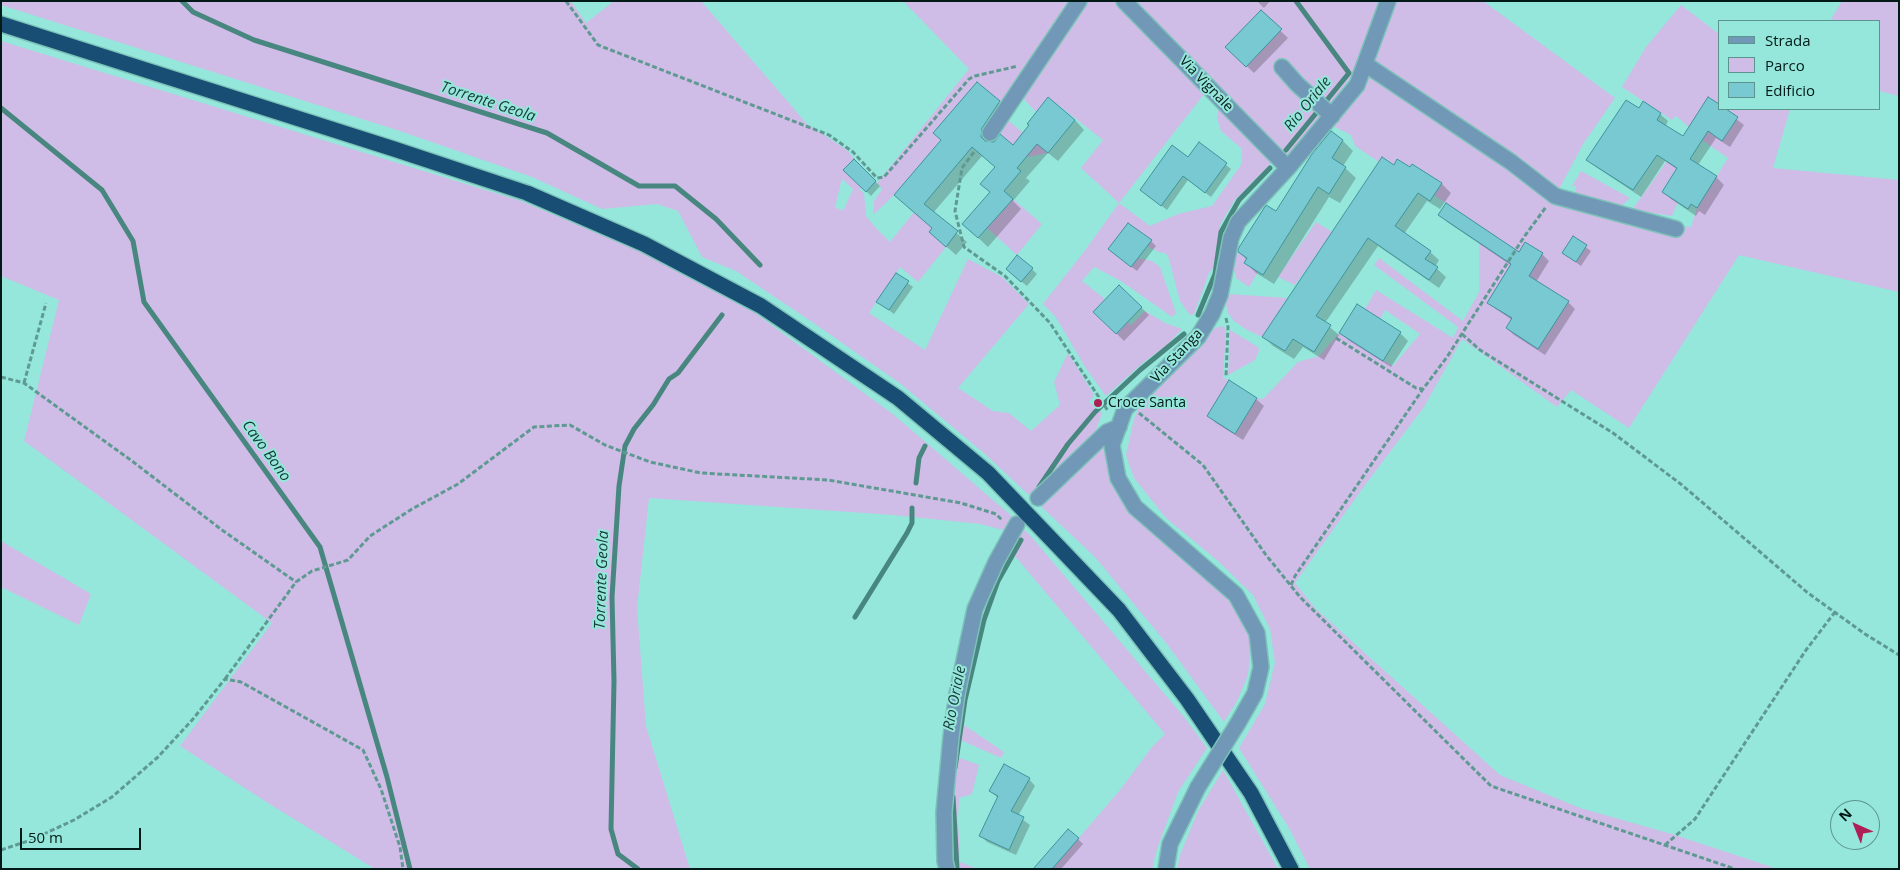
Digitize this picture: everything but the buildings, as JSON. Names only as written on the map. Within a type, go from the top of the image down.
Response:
[{"type":"highway","points":[[1,24],[527,193],[644,244],[761,306],[898,398],[988,473],[1120,610],[1187,699],[1250,792],[1291,869]]},
{"type":"street","points":[[990,133],[1079,1]]},
{"type":"street","name":"Via Vignale","points":[[1124,1],[1288,168]]},
{"type":"street","name":"Via Stanga","points":[[1166,869],[1170,844],[1198,787],[1255,693],[1261,667],[1257,633],[1236,595],[1135,507],[1118,478],[1112,445],[1125,409],[1198,337],[1212,314],[1220,294],[1231,238],[1238,222],[1288,168],[1325,110],[1356,85],[1388,1]]},
{"type":"street","points":[[1365,64],[1511,162],[1554,196],[1676,229]]},
{"type":"street","points":[[1282,67],[1325,110]]},
{"type":"street","points":[[1038,498],[1107,432],[1119,427]]},
{"type":"street","points":[[947,869],[945,861],[944,812],[957,694],[975,609],[996,562],[1015,527]]},
{"type":"path","points":[[566,1],[598,45],[828,135],[853,152],[877,178],[884,177],[969,79],[1038,62]]},
{"type":"path","points":[[974,152],[962,168],[955,211],[964,247],[1005,276],[1050,323],[1103,403],[1097,406]]},
{"type":"path","points":[[1290,586],[1422,389],[1429,383],[1462,334],[1524,237],[1554,196]]},
{"type":"path","points":[[24,383],[46,303]]},
{"type":"path","points":[[1226,318],[1228,327],[1226,376]]},
{"type":"path","points":[[1462,334],[1480,350],[1613,433],[1682,485],[1808,593],[1899,655]]},
{"type":"path","points":[[1336,338],[1416,388],[1422,389]]},
{"type":"path","points":[[1,377],[24,383],[132,461],[222,530],[296,582]]},
{"type":"path","points":[[1129,405],[1203,465],[1290,586],[1490,786],[1734,869]]},
{"type":"path","points":[[1,850],[32,840],[74,820],[112,797],[158,757],[193,719],[225,679],[296,582],[315,570],[348,560],[370,536],[412,509],[458,484],[534,427],[570,425],[605,445],[650,462],[701,473],[828,480],[961,503],[996,514],[1015,527]]},
{"type":"path","points":[[1665,845],[1695,819],[1806,650],[1835,612]]},
{"type":"path","points":[[225,679],[241,682],[363,750],[381,788],[400,846],[404,869]]},
{"type":"green space","points":[[1,1],[571,1],[586,23],[614,1],[701,1],[807,124],[847,150],[854,159],[844,170],[861,187],[860,190],[864,193],[866,216],[876,228],[890,242],[915,211],[934,226],[929,232],[946,247],[918,282],[900,267],[869,313],[925,350],[968,259],[1002,277],[1029,304],[958,388],[993,411],[1009,413],[1031,431],[1060,405],[1054,382],[1068,353],[1094,395],[1089,402],[1102,413],[1096,430],[1107,460],[1110,483],[1125,503],[1233,600],[1249,630],[1251,646],[1248,675],[1237,701],[1224,722],[1167,644],[1095,557],[985,454],[901,384],[815,324],[736,271],[702,257],[678,211],[657,204],[602,209],[532,177],[400,131],[1,5]],"holes":[[[842,179],[853,189],[843,211],[835,207]]]},
{"type":"green space","points":[[903,1],[1072,1],[1029,65],[1001,102],[977,82],[933,133],[941,140],[894,195],[873,215],[874,201],[882,189],[877,183],[969,69]]},
{"type":"green space","points":[[1084,1],[1119,1],[1208,89],[1119,203],[1081,168],[1103,140],[1048,97],[1036,112],[1020,95]]},
{"type":"green space","points":[[1131,1],[1381,1],[1354,73],[1292,155],[1283,154]]},
{"type":"green space","points":[[1392,1],[1483,1],[1615,98],[1583,144],[1556,195],[1371,66]]},
{"type":"green space","points":[[1842,1],[1899,1],[1899,96],[1880,91],[1880,20],[1831,20]]},
{"type":"green space","points":[[1681,5],[1718,33],[1718,105],[1689,127],[1676,116],[1672,120],[1622,87],[1646,47]]},
{"type":"green space","points":[[1,41],[521,201],[635,249],[755,313],[894,415],[1014,518],[1007,531],[980,524],[893,515],[649,498],[637,608],[646,726],[690,869],[375,869],[180,746],[272,623],[24,441],[59,300],[1,276]]},
{"type":"green space","points":[[1370,69],[1557,199],[1691,227],[1697,208],[1728,158],[1702,140],[1717,117],[1721,120],[1712,134],[1722,141],[1738,117],[1728,110],[1790,110],[1773,168],[1899,180],[1899,292],[1739,255],[1629,428],[1571,390],[1557,407],[1462,339],[1424,407],[1295,583],[1315,608],[1500,775],[1580,808],[1675,835],[1778,869],[1310,869],[1289,828],[1239,748],[1265,704],[1275,663],[1270,629],[1253,595],[1218,561],[1166,518],[1134,478],[1126,455],[1134,419],[1139,407],[1215,328],[1223,326],[1226,331],[1223,378],[1229,380],[1207,416],[1235,434],[1257,398],[1263,399],[1298,362],[1319,356],[1339,333],[1393,366],[1420,334],[1385,310],[1380,319],[1365,309],[1376,290],[1453,338],[1458,327],[1374,265],[1379,258],[1463,321],[1479,292],[1479,242],[1508,245],[1434,195],[1442,183],[1413,164],[1410,167],[1398,159],[1394,165],[1383,157],[1379,162],[1355,146],[1351,135],[1331,125]]},
{"type":"green space","points":[[1219,104],[1275,159],[1234,201],[1220,225],[1214,267],[1209,273],[1194,314],[1190,315],[1180,301],[1168,256],[1147,246],[1151,240],[1128,223],[1108,249],[1131,267],[1138,258],[1152,261],[1160,267],[1176,313],[1172,317],[1121,281],[1094,267],[1082,281],[1105,299],[1093,312],[1116,334],[1128,322],[1131,325],[1145,311],[1165,323],[1182,329],[1167,345],[1145,361],[1106,396],[1087,370],[1055,316],[1043,304],[1119,203],[1150,226],[1178,214],[1212,206],[1241,165],[1242,149],[1221,131],[1217,118]]},
{"type":"green space","points":[[1005,118],[1048,153],[1027,157],[997,132]]},
{"type":"green space","points":[[1667,161],[1677,168],[1662,191],[1678,202],[1672,216],[1632,210]]},
{"type":"green space","points":[[1581,171],[1630,198],[1619,208],[1575,196],[1576,186],[1572,186]]},
{"type":"green space","points":[[1013,199],[1042,224],[1017,255],[987,228]]},
{"type":"green space","points":[[1316,222],[1332,232],[1295,285],[1278,277]]},
{"type":"green space","points":[[1237,252],[1247,258],[1244,263],[1258,272],[1249,287],[1236,278],[1233,266]]},
{"type":"green space","points":[[1229,294],[1287,298],[1262,337],[1234,321],[1228,313],[1225,300]]},
{"type":"green space","points":[[1230,330],[1258,347],[1259,351],[1255,360],[1228,375]]},
{"type":"green space","points":[[1020,527],[1029,534],[1184,717],[1207,748],[1178,792],[1156,852],[1152,869],[1052,869],[1120,790],[1152,747],[1165,734],[1009,549]]},
{"type":"green space","points":[[1,541],[91,594],[79,625],[1,587]]},
{"type":"green space","points":[[958,721],[1004,752],[1001,758],[956,738]]},
{"type":"green space","points":[[954,756],[979,765],[972,794],[959,798],[958,819],[960,862],[978,869],[954,869],[949,831]]},
{"type":"green space","points":[[1223,770],[1278,869],[1177,869],[1180,855],[1198,811]]},
{"type":"waterway","name":"Torrente Geola","points":[[182,1],[193,12],[254,40],[547,133],[639,186],[675,186],[716,219],[760,265]]},
{"type":"waterway","name":"Rio Oriale","points":[[1286,150],[1349,73],[1296,1]]},
{"type":"waterway","name":"Cavo Bono","points":[[1,108],[102,190],[133,241],[144,302],[320,547],[387,777],[410,869]]},
{"type":"waterway","name":"Rio Oriale","points":[[1198,315],[1215,274],[1221,232],[1239,200],[1270,168]]},
{"type":"waterway","name":"Torrente Geola","points":[[638,869],[618,854],[611,829],[614,681],[612,597],[619,486],[625,446],[634,429],[653,405],[669,379],[678,373],[722,315]]},
{"type":"waterway","name":"Rio Oriale","points":[[1039,487],[1068,444],[1095,412],[1140,370],[1184,334]]},
{"type":"waterway","points":[[916,483],[919,458],[925,446]]},
{"type":"waterway","points":[[855,617],[907,533],[912,523],[912,508]]},
{"type":"waterway","name":"Rio Oriale","points":[[955,768],[965,700],[984,620],[998,581],[1021,540]]},
{"type":"waterway","name":"Rio Oriale","points":[[953,797],[957,869]]},
{"type":"place","name":"Croce Santa","points":[[1098,403]]}]
